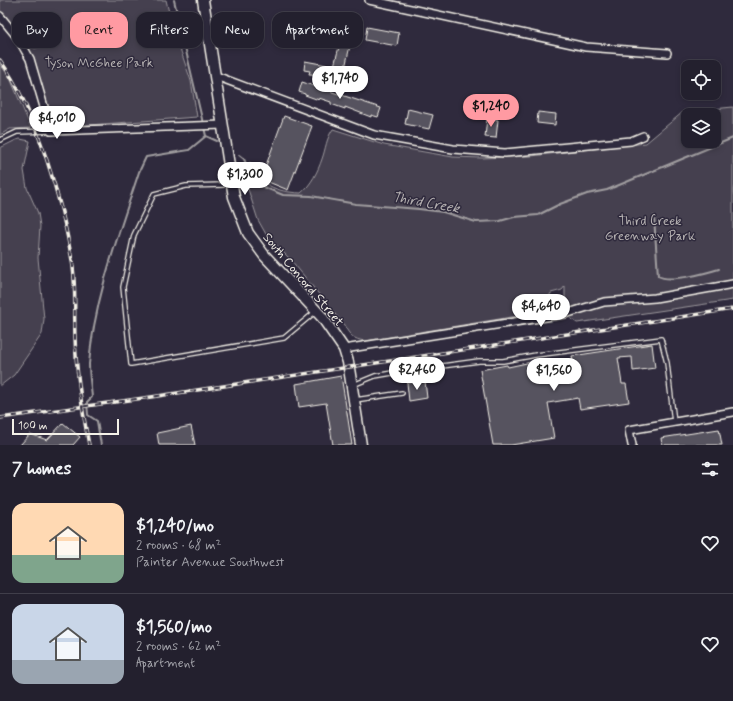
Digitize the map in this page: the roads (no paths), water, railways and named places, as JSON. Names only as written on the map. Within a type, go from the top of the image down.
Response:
[{"type":"street","name":"South Concord Street","points":[[203,0],[234,197],[248,233],[264,255],[316,311],[344,349],[348,362],[361,445]]},
{"type":"street","points":[[369,0],[586,47],[667,53]]},
{"type":"street","points":[[0,16],[18,38],[30,59],[51,131],[223,125]]},
{"type":"street","points":[[216,76],[374,135],[453,149],[505,153],[617,143],[631,141],[644,136]]},
{"type":"street","points":[[344,349],[565,314],[604,302],[655,298],[733,284]]},
{"type":"street","points":[[632,445],[629,430],[733,412]]},
{"type":"lane","points":[[0,140],[16,132],[51,131]]},
{"type":"lane","points":[[223,185],[186,186],[154,194],[134,235],[123,286],[131,364],[284,338],[316,311]]},
{"type":"lane","points":[[352,385],[375,376],[398,372],[479,361],[503,361],[536,355],[661,339],[667,363],[674,422]]},
{"type":"lane","points":[[354,400],[402,393]]},
{"type":"waterway","name":"Third Creek","points":[[174,0],[206,136],[217,141]]},
{"type":"waterway","points":[[101,445],[97,421],[88,415],[87,402],[92,397],[89,364],[92,340],[96,316],[108,267],[139,172],[146,157],[189,150],[206,136]]},
{"type":"waterway","name":"Third Creek","points":[[239,155],[244,159],[254,183],[283,195],[311,196],[356,204],[443,212],[476,222],[500,221],[514,217],[538,215],[560,204],[587,194],[607,190],[733,138]]},
{"type":"waterway","points":[[654,216],[658,276],[664,278],[679,278],[719,269]]},
{"type":"railway","points":[[0,60],[13,81],[37,131],[47,159],[63,216],[73,267],[78,378],[89,445]]},
{"type":"railway","points":[[0,418],[151,397],[733,309]]},
{"type":"park label","name":"Tyson McGhee Park","points":[[99,62]]},
{"type":"park label","name":"Third Creek Greenway Park","points":[[650,228]]}]
